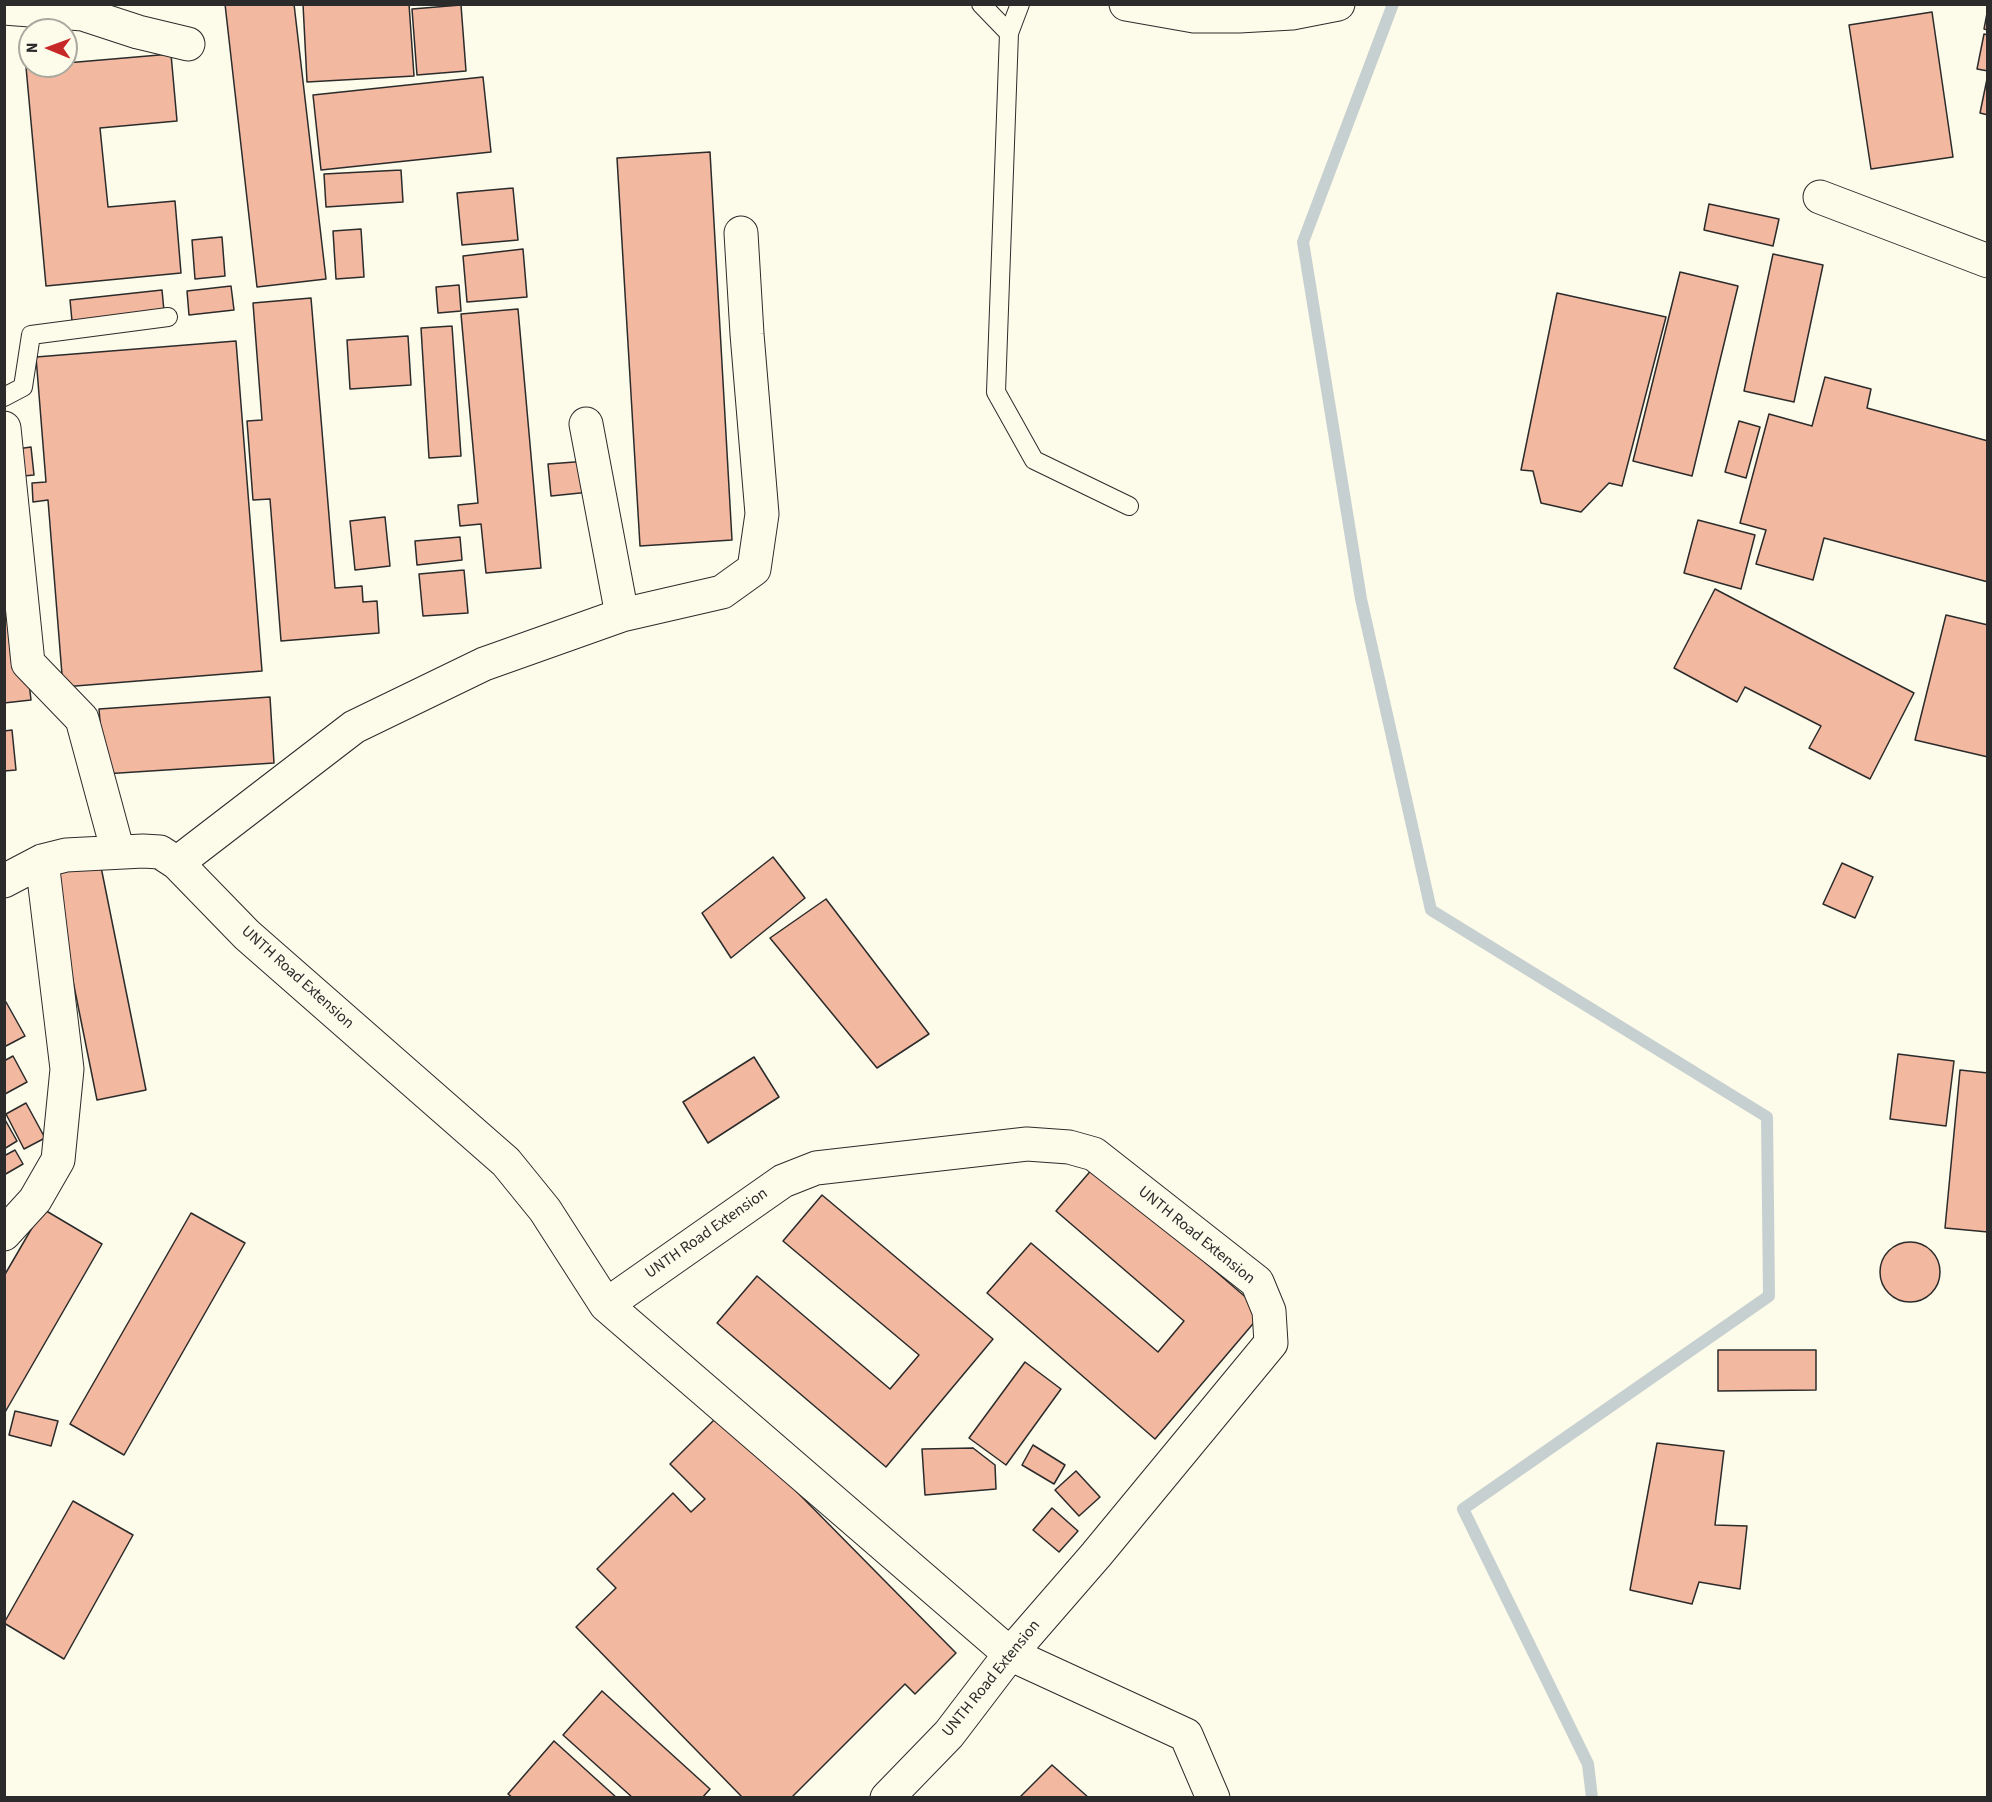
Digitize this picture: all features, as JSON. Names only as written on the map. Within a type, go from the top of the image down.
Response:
[{"type":"street","points":[[1126,4],[1194,16],[1292,13],[1338,4]]},
{"type":"street","points":[[4,8],[83,14],[138,32],[188,44]]},
{"type":"street","points":[[1820,197],[1988,261]]},
{"type":"street","points":[[177,863],[354,727],[484,664],[622,615],[722,592],[754,569],[762,514],[741,233]]},
{"type":"street","points":[[586,424],[622,615]]},
{"type":"street","points":[[4,428],[28,663],[82,719],[118,852]]},
{"type":"street","name":"UNTH Road Extension","points":[[4,881],[42,861],[66,855],[159,852],[177,863],[248,935],[506,1162],[545,1210],[606,1305],[783,1180],[816,1168],[1027,1144],[1069,1147],[1094,1154],[1257,1282],[1269,1311],[1271,1343],[1096,1555],[1010,1654],[949,1734],[887,1797]]},
{"type":"street","points":[[4,1234],[35,1200],[58,1160],[67,1069],[42,861]]},
{"type":"street","points":[[606,1305],[1010,1654],[1186,1735],[1213,1797]]},
{"type":"lane","points":[[981,4],[1009,33]]},
{"type":"lane","points":[[1020,4],[1009,33],[996,392],[1034,460],[1129,506]]},
{"type":"lane","points":[[4,397],[23,387],[31,335],[168,317]]},
{"type":"building","points":[[225,4],[294,4],[326,279],[257,287]]},
{"type":"building","points":[[303,4],[409,4],[414,76],[307,82]]},
{"type":"building","points":[[461,5],[466,71],[417,75],[412,9]]},
{"type":"building","points":[[1988,8],[1988,30],[1984,29]]},
{"type":"building","points":[[1932,12],[1953,157],[1871,169],[1849,25]]},
{"type":"building","points":[[1984,34],[1988,35],[1988,71],[1977,69]]},
{"type":"building","points":[[171,54],[177,121],[100,128],[108,207],[175,201],[181,273],[46,286],[27,78],[78,78],[78,62]]},
{"type":"building","points":[[483,77],[491,152],[321,170],[313,95]]},
{"type":"building","points":[[1988,79],[1988,115],[1980,113]]},
{"type":"building","points":[[710,152],[732,540],[640,546],[617,158]]},
{"type":"building","points":[[401,170],[403,202],[326,207],[324,174]]},
{"type":"building","points":[[513,188],[518,240],[462,245],[457,193]]},
{"type":"building","points":[[1709,204],[1779,219],[1773,246],[1704,230]]},
{"type":"building","points":[[361,229],[364,277],[336,279],[333,231]]},
{"type":"building","points":[[222,237],[225,276],[195,279],[192,240]]},
{"type":"building","points":[[523,249],[527,297],[467,302],[463,256]]},
{"type":"building","points":[[1773,254],[1823,265],[1794,402],[1744,391]]},
{"type":"building","points":[[1680,272],[1738,286],[1692,476],[1633,461]]},
{"type":"building","points":[[459,285],[461,311],[438,313],[436,287]]},
{"type":"building","points":[[231,286],[234,310],[189,315],[187,291]]},
{"type":"building","points":[[162,290],[164,311],[72,321],[70,300]]},
{"type":"building","points":[[1557,293],[1666,317],[1622,486],[1609,483],[1581,512],[1541,503],[1533,471],[1521,470]]},
{"type":"building","points":[[311,298],[335,588],[362,586],[363,602],[377,601],[379,633],[281,641],[270,499],[253,500],[247,421],[262,420],[253,303]]},
{"type":"building","points":[[518,309],[541,568],[486,573],[481,524],[460,526],[458,505],[478,503],[461,314]]},
{"type":"building","points":[[452,326],[461,456],[429,458],[421,328]]},
{"type":"building","points":[[408,336],[411,385],[350,389],[347,340]]},
{"type":"building","points":[[236,341],[262,671],[63,687],[48,500],[33,502],[32,483],[46,482],[36,357]]},
{"type":"building","points":[[1825,377],[1871,389],[1867,408],[1988,441],[1988,582],[1824,538],[1813,580],[1756,564],[1766,530],[1740,523],[1769,414],[1812,426]]},
{"type":"building","points":[[1739,421],[1760,427],[1746,478],[1725,472]]},
{"type":"building","points":[[31,447],[34,475],[13,477],[10,450]]},
{"type":"building","points":[[588,461],[590,492],[551,496],[548,464]]},
{"type":"building","points":[[4,467],[31,700],[4,703]]},
{"type":"building","points":[[385,517],[390,566],[355,570],[350,521]]},
{"type":"building","points":[[1698,520],[1755,535],[1741,589],[1684,573]]},
{"type":"building","points":[[460,537],[462,560],[417,565],[415,541]]},
{"type":"building","points":[[464,570],[468,613],[423,616],[419,574]]},
{"type":"building","points":[[1715,589],[1914,693],[1870,779],[1809,748],[1821,726],[1745,687],[1737,702],[1674,668]]},
{"type":"building","points":[[1946,615],[1988,625],[1988,757],[1915,740]]},
{"type":"building","points":[[270,697],[274,763],[104,774],[99,709]]},
{"type":"building","points":[[12,730],[16,770],[4,771],[4,731]]},
{"type":"building","points":[[773,857],[805,898],[731,958],[702,913]]},
{"type":"building","points":[[100,862],[146,1090],[97,1100],[51,872]]},
{"type":"building","points":[[1842,863],[1873,877],[1855,918],[1823,904]]},
{"type":"building","points":[[826,899],[929,1034],[877,1068],[770,938]]},
{"type":"building","points":[[6,1002],[25,1036],[4,1047],[4,1003]]},
{"type":"building","points":[[1898,1054],[1954,1061],[1946,1126],[1890,1119]]},
{"type":"building","points":[[13,1056],[27,1082],[5,1094],[4,1061]]},
{"type":"building","points":[[754,1057],[779,1097],[708,1143],[683,1102]]},
{"type":"building","points":[[1960,1070],[1988,1073],[1988,1232],[1945,1228]]},
{"type":"building","points":[[26,1103],[45,1138],[24,1149],[6,1114]]},
{"type":"building","points":[[4,1118],[17,1141],[4,1149]]},
{"type":"building","points":[[15,1150],[23,1164],[4,1175],[4,1156]]},
{"type":"building","points":[[1094,1167],[1263,1312],[1155,1439],[987,1293],[1031,1243],[1158,1352],[1184,1321],[1056,1211]]},
{"type":"building","points":[[822,1195],[993,1339],[886,1467],[717,1323],[757,1276],[890,1389],[919,1355],[783,1241]]},
{"type":"building","points":[[43,1209],[102,1244],[4,1414],[4,1276]]},
{"type":"building","points":[[191,1213],[245,1243],[124,1455],[70,1424]]},
{"type":"building","points":[[1910,1242],[1927,1247],[1935,1255],[1940,1272],[1935,1289],[1927,1297],[1910,1302],[1893,1297],[1885,1289],[1880,1272],[1885,1255],[1893,1247]]},
{"type":"building","points":[[1718,1350],[1816,1350],[1816,1390],[1718,1391]]},
{"type":"building","points":[[1025,1362],[1061,1389],[1006,1465],[969,1438]]},
{"type":"building","points":[[15,1411],[58,1421],[51,1446],[9,1435]]},
{"type":"building","points":[[720,1414],[956,1653],[915,1694],[905,1684],[791,1798],[743,1798],[576,1627],[616,1588],[597,1569],[673,1493],[691,1512],[705,1499],[670,1464]]},
{"type":"building","points":[[1657,1443],[1724,1451],[1715,1525],[1747,1526],[1740,1589],[1699,1582],[1692,1604],[1630,1590]]},
{"type":"building","points":[[1033,1445],[1065,1465],[1054,1484],[1022,1465]]},
{"type":"building","points":[[973,1448],[995,1465],[996,1489],[925,1495],[922,1449]]},
{"type":"building","points":[[1076,1471],[1100,1497],[1079,1516],[1055,1490]]},
{"type":"building","points":[[73,1501],[133,1535],[64,1659],[4,1623]]},
{"type":"building","points":[[1052,1508],[1078,1531],[1059,1552],[1033,1530]]},
{"type":"building","points":[[602,1691],[710,1789],[702,1798],[633,1798],[563,1735]]},
{"type":"building","points":[[554,1741],[617,1798],[513,1798],[508,1794]]},
{"type":"building","points":[[1052,1765],[1089,1798],[1019,1798]]},
{"type":"waterway","points":[[1393,4],[1303,242],[1361,599],[1431,910],[1767,1117],[1769,1296],[1463,1509],[1588,1764],[1592,1798]]}]
